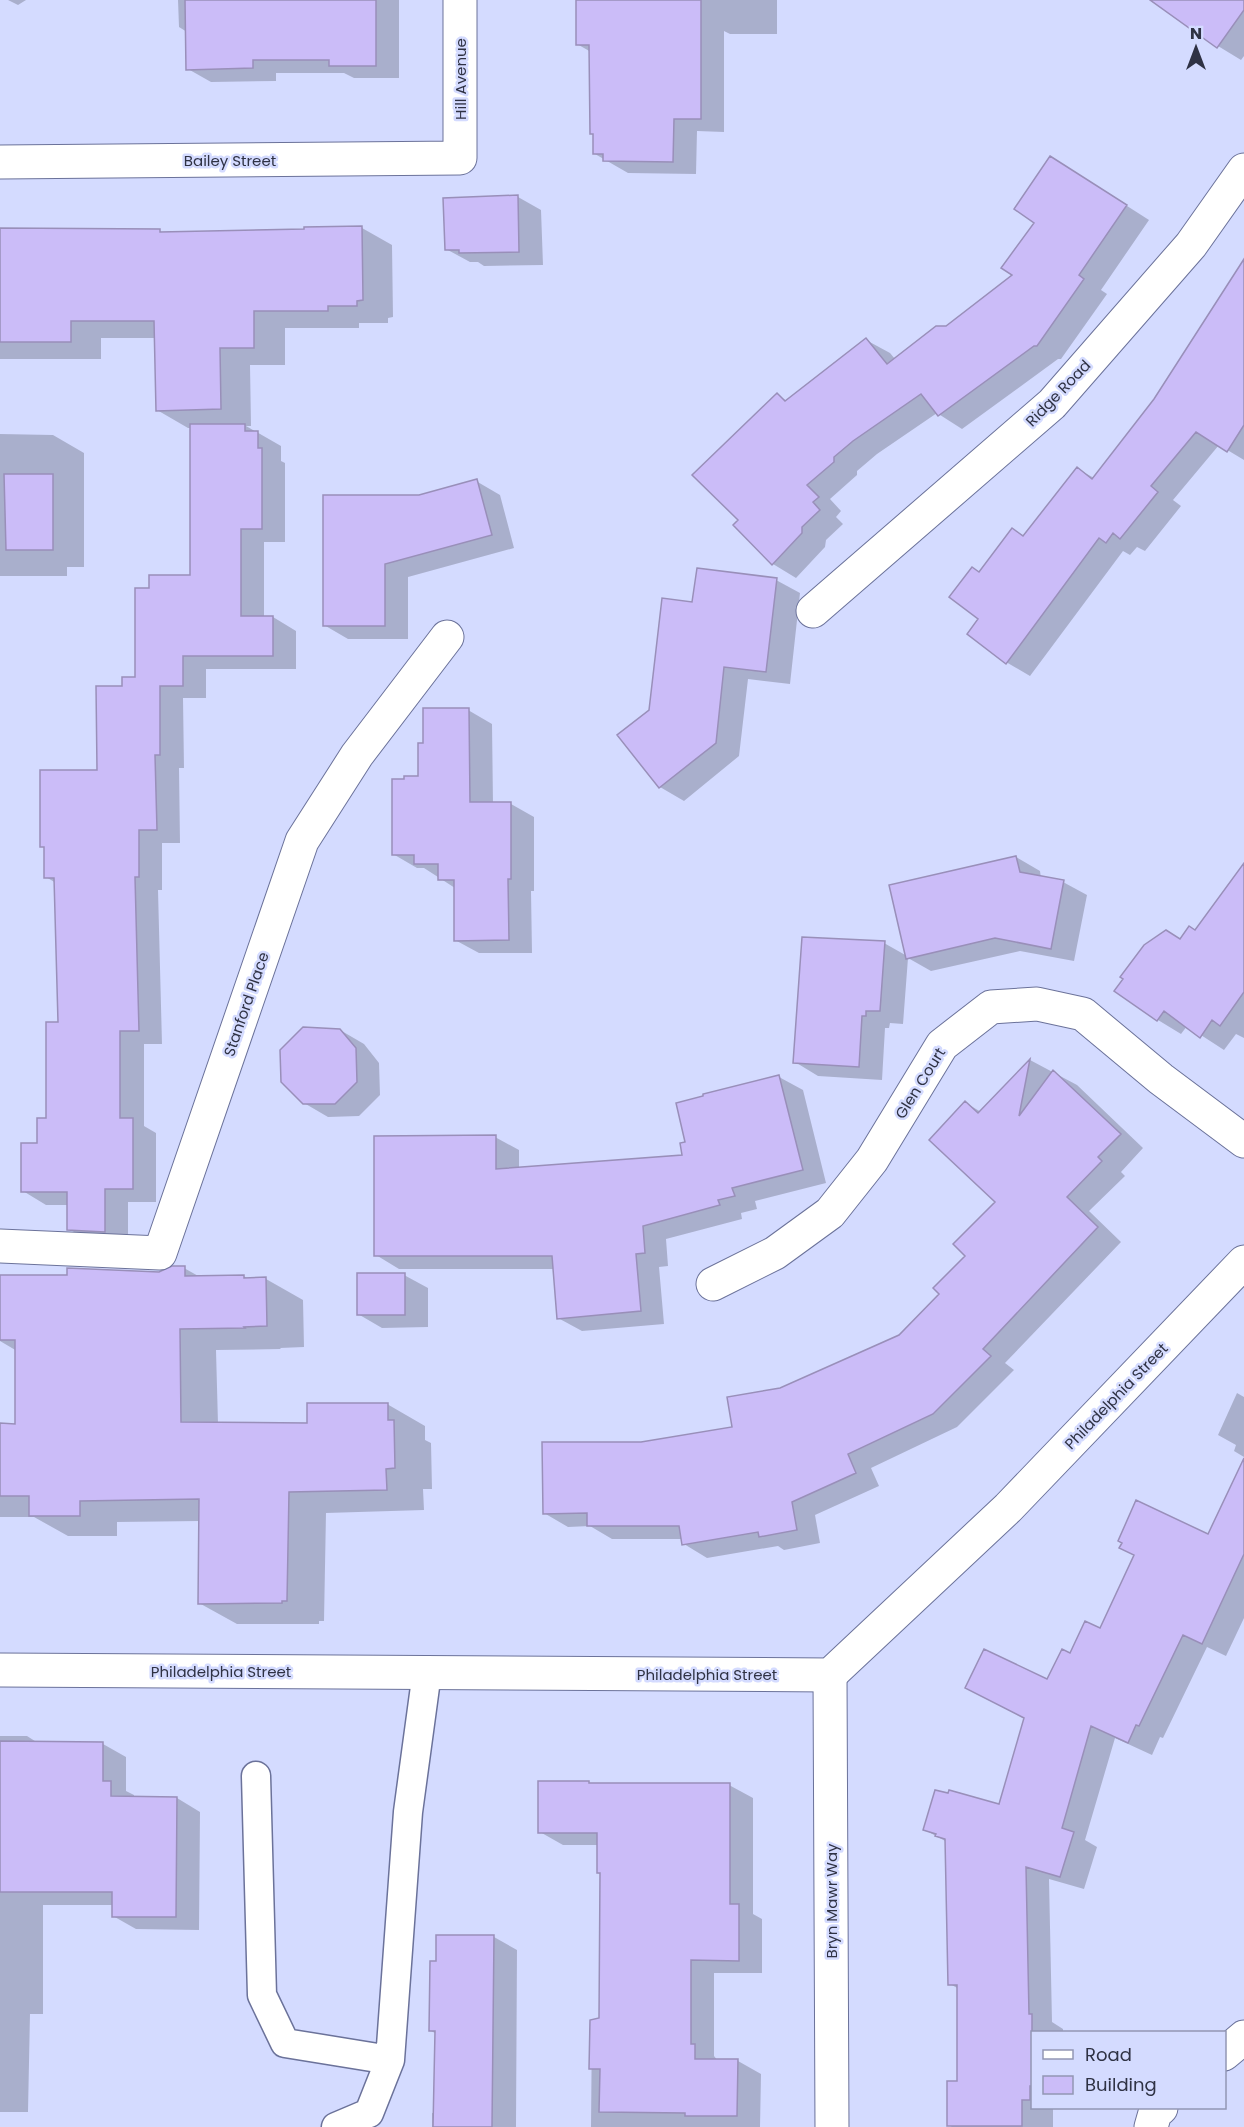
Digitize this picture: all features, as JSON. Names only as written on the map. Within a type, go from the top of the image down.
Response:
[{"type":"street","name":"Hill Avenue","points":[[460,0],[460,158]]},
{"type":"street","name":"Bailey Street","points":[[0,162],[460,158]]},
{"type":"street","name":"Ridge Road","points":[[813,611],[1052,404],[1191,245],[1244,170]]},
{"type":"street","name":"Stanford Place","points":[[0,1246],[160,1253],[302,841],[357,755],[447,637]]},
{"type":"street","name":"Glen Court","points":[[713,1284],[775,1253],[830,1213],[872,1160],[942,1045],[991,1007],[1037,1004],[1083,1014],[1161,1079],[1244,1141]]},
{"type":"street","name":"Philadelphia Street","points":[[0,1670],[830,1675],[1008,1508],[1244,1262]]},
{"type":"street","name":"Bryn Mawr Way","points":[[830,1675],[832,2127]]},
{"type":"street","points":[[1226,2052],[1244,2037]]},
{"type":"street","points":[[1151,2127],[1155,2113],[1160,2109]]},
{"type":"lane","points":[[336,2127],[369,2113],[390,2060],[408,1812],[427,1672]]},
{"type":"lane","points":[[256,1776],[262,1995],[285,2043],[390,2060]]},
{"type":"building","points":[[185,0],[376,0],[376,66],[329,66],[329,60],[253,60],[253,68],[186,70]]},
{"type":"building","points":[[576,0],[701,0],[701,119],[674,119],[673,162],[603,161],[603,154],[593,154],[593,134],[590,134],[589,45],[576,45]]},
{"type":"building","points":[[1150,0],[1244,0],[1244,10],[1217,48]]},
{"type":"building","points":[[1050,156],[1127,205],[1079,275],[1084,279],[1037,346],[938,416],[921,394],[853,441],[834,457],[834,462],[807,485],[819,497],[813,502],[820,510],[802,527],[802,533],[772,565],[733,525],[738,520],[692,475],[777,393],[785,401],[866,338],[887,364],[936,326],[946,326],[1012,275],[1001,268],[1034,223],[1014,209]]},
{"type":"building","points":[[518,195],[519,252],[459,253],[459,250],[445,250],[443,198]]},
{"type":"building","points":[[362,226],[363,300],[357,301],[357,306],[328,306],[328,311],[254,311],[254,348],[220,348],[221,409],[156,411],[154,321],[71,321],[71,342],[0,342],[0,228],[160,229],[160,232]]},
{"type":"building","points":[[1244,259],[1244,425],[1227,452],[1196,432],[1151,486],[1158,492],[1120,539],[1113,533],[1106,543],[1099,538],[1006,664],[967,634],[978,619],[949,597],[972,567],[979,572],[1012,528],[1023,536],[1077,467],[1092,479],[1154,399]]},
{"type":"building","points":[[190,424],[245,424],[245,431],[258,431],[258,448],[262,448],[262,529],[241,529],[241,616],[273,616],[273,656],[183,656],[183,686],[160,686],[160,755],[155,755],[157,830],[139,830],[139,877],[135,877],[139,1031],[120,1031],[120,1118],[133,1118],[133,1189],[105,1189],[105,1232],[67,1230],[67,1192],[21,1192],[21,1143],[37,1143],[37,1118],[46,1118],[46,1022],[58,1022],[54,878],[44,878],[44,847],[40,847],[40,770],[97,770],[96,686],[122,686],[122,677],[135,677],[135,588],[149,588],[149,575],[190,575]]},
{"type":"building","points":[[4,474],[53,474],[53,550],[6,550]]},
{"type":"building","points":[[477,479],[492,535],[385,564],[385,626],[323,626],[323,495],[419,495]]},
{"type":"building","points":[[697,568],[777,578],[766,672],[724,667],[716,743],[659,788],[617,735],[649,710],[662,598],[692,602]]},
{"type":"building","points":[[423,708],[469,708],[470,802],[511,802],[511,879],[508,879],[509,940],[454,941],[454,880],[438,880],[438,864],[414,864],[414,855],[392,855],[392,779],[418,776],[418,743],[423,743]]},
{"type":"building","points":[[1016,856],[1020,872],[1064,880],[1051,949],[995,938],[906,959],[889,885]]},
{"type":"building","points":[[1244,863],[1244,992],[1220,1026],[1212,1020],[1200,1038],[1164,1011],[1157,1021],[1114,991],[1123,979],[1120,977],[1144,945],[1166,930],[1180,939],[1189,926],[1195,930]]},
{"type":"building","points":[[802,937],[885,941],[880,1011],[866,1011],[866,1016],[862,1016],[859,1067],[793,1063]]},
{"type":"building","points":[[303,1027],[340,1029],[356,1048],[357,1082],[335,1104],[303,1104],[281,1082],[280,1050]]},
{"type":"building","points":[[1030,1059],[1019,1116],[1053,1070],[1121,1134],[1098,1157],[1102,1161],[1067,1197],[1098,1227],[983,1349],[991,1356],[933,1414],[848,1454],[856,1473],[792,1502],[797,1530],[759,1537],[758,1532],[682,1545],[679,1526],[587,1526],[587,1513],[543,1514],[542,1442],[641,1442],[732,1427],[727,1397],[780,1388],[899,1335],[939,1294],[933,1288],[965,1256],[953,1244],[995,1202],[929,1140],[965,1101],[978,1113]]},
{"type":"building","points":[[779,1075],[803,1170],[732,1188],[735,1196],[718,1200],[720,1205],[643,1226],[645,1253],[636,1254],[641,1311],[557,1319],[552,1256],[374,1256],[374,1136],[496,1135],[496,1169],[682,1155],[680,1143],[685,1142],[676,1103]]},
{"type":"building","points":[[172,1266],[185,1266],[185,1276],[266,1277],[267,1326],[180,1329],[181,1422],[307,1423],[307,1403],[388,1403],[388,1420],[394,1420],[395,1468],[386,1469],[387,1490],[289,1492],[287,1601],[282,1601],[282,1603],[198,1604],[199,1499],[80,1501],[80,1516],[29,1516],[29,1496],[0,1496],[0,1423],[15,1424],[15,1340],[0,1340],[0,1275],[67,1275],[67,1268],[159,1272]]},
{"type":"building","points":[[357,1273],[405,1273],[405,1315],[357,1315]]},
{"type":"building","points":[[1244,1458],[1244,1554],[1202,1644],[1183,1635],[1139,1726],[1136,1725],[1128,1743],[1091,1726],[1062,1828],[1074,1832],[1060,1877],[1026,1867],[1029,2014],[1032,2014],[1032,2031],[1030,2100],[1022,2100],[1022,2126],[947,2126],[947,2081],[957,2081],[957,1985],[948,1985],[945,1839],[923,1830],[935,1790],[948,1793],[949,1790],[999,1804],[1024,1718],[965,1688],[984,1649],[1047,1679],[1062,1649],[1070,1653],[1085,1621],[1100,1628],[1134,1555],[1119,1548],[1122,1543],[1118,1541],[1136,1500],[1208,1534]]},
{"type":"building","points":[[0,1741],[103,1742],[103,1781],[111,1781],[111,1796],[177,1797],[176,1917],[112,1917],[112,1892],[0,1892]]},
{"type":"building","points":[[538,1781],[730,1783],[730,1904],[739,1904],[739,1961],[691,1960],[691,2044],[695,2044],[695,2059],[738,2059],[737,2116],[599,2112],[600,2069],[589,2069],[590,2020],[599,2018],[600,1873],[597,1873],[597,1833],[538,1833]]},
{"type":"building","points":[[436,1935],[494,1935],[492,2127],[433,2127],[435,2031],[429,2031],[430,1961],[436,1961]]}]
